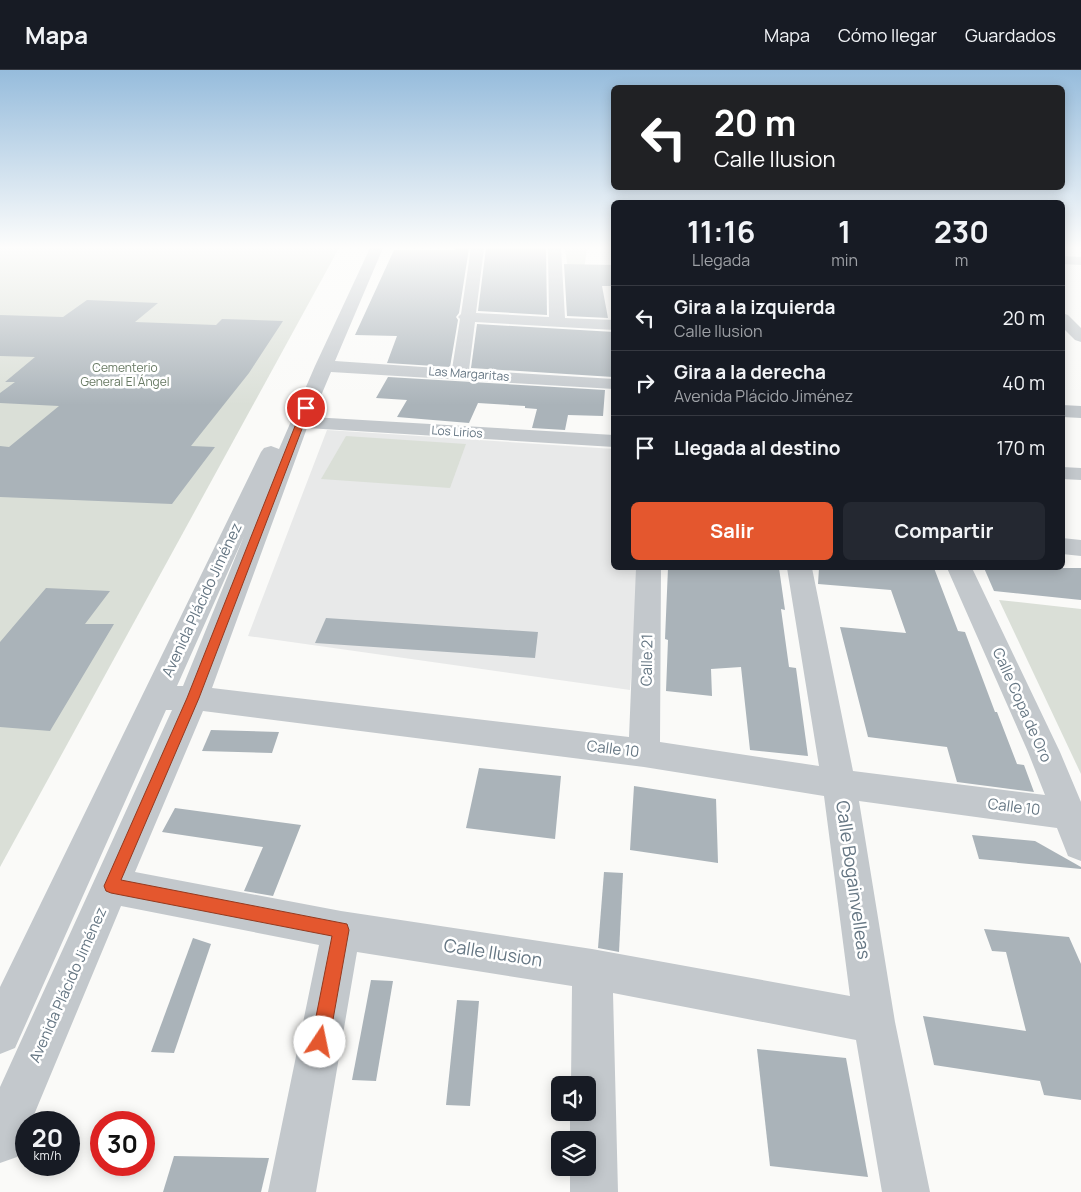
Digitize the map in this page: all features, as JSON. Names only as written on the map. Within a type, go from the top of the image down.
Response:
[{"type":"street","name":"Avenida Plácido Jiménez","points":[[0,1033],[341,300]]},
{"type":"street","name":"Avenida Plácido Jiménez","points":[[0,1140],[193,698],[300,422],[353,300]]},
{"type":"street","points":[[460,373],[469,300]]},
{"type":"street","points":[[556,300],[557,322]]},
{"type":"street","points":[[1065,307],[1081,323]]},
{"type":"street","points":[[466,317],[611,325]]},
{"type":"street","points":[[1065,321],[1081,337]]},
{"type":"street","name":"Las Margaritas","points":[[324,366],[611,384]]},
{"type":"street","points":[[1065,411],[1081,412]]},
{"type":"street","name":"Los Lirios","points":[[300,422],[611,441]]},
{"type":"street","points":[[1065,473],[1081,474]]},
{"type":"street","points":[[1065,546],[1081,548]]},
{"type":"street","name":"Calle 21","points":[[644,753],[649,570]]},
{"type":"street","name":"Calle Bogainvelleas","points":[[800,570],[839,784],[874,1022],[906,1192]]},
{"type":"street","name":"Calle Copa de Oro","points":[[961,570],[1044,752],[1081,844]]},
{"type":"street","name":"Calle 10","points":[[156,698],[193,698],[644,753],[839,784],[1068,814]]},
{"type":"street","name":"Calle Ilusion","points":[[111,886],[341,930],[592,969],[874,1022]]},
{"type":"street","points":[[292,1192],[341,930]]},
{"type":"street","points":[[592,969],[594,1192]]},
{"type":"shaded area","points":[[327,430],[611,449],[611,570],[640,570],[630,690],[248,636]]},
{"type":"green space","name":"Cementerio General El Ángel","points":[[0,300],[310,300],[0,867]]},
{"type":"green space","points":[[346,436],[466,444],[450,488],[321,479]]},
{"type":"green space","points":[[999,600],[1081,609],[1081,774]]},
{"type":"building","points":[[86,300],[96,300],[158,303],[135,322],[216,325],[222,319],[283,321],[249,373],[191,446],[215,447],[172,504],[0,497],[0,446],[9,447],[59,406],[0,403],[0,393],[15,382],[5,382],[35,357],[0,356],[0,315],[63,317]]},
{"type":"building","points":[[371,300],[461,300],[459,313],[456,317],[458,320],[450,367],[387,363],[397,336],[355,335]]},
{"type":"building","points":[[479,300],[547,300],[547,315],[478,311]]},
{"type":"building","points":[[566,300],[605,300],[608,318],[567,316]]},
{"type":"building","points":[[477,324],[611,332],[611,377],[471,368]]},
{"type":"building","points":[[388,377],[605,390],[603,416],[568,415],[565,430],[532,428],[537,409],[525,408],[525,406],[478,403],[469,423],[397,417],[407,400],[376,398]]},
{"type":"building","points":[[1065,568],[1081,568],[1081,600],[994,591],[985,570],[1065,570]]},
{"type":"building","points":[[668,570],[779,570],[785,610],[781,609],[789,667],[796,668],[808,756],[750,750],[741,667],[711,669],[712,696],[666,691],[668,640],[665,639]]},
{"type":"building","points":[[819,570],[935,570],[958,631],[965,632],[1017,764],[1024,765],[1034,792],[957,782],[947,747],[868,737],[840,627],[906,633],[891,590],[818,584]]},
{"type":"building","points":[[46,588],[110,591],[85,624],[114,624],[50,731],[0,727],[0,642]]},
{"type":"building","points":[[326,618],[538,632],[535,658],[315,643]]},
{"type":"building","points":[[211,730],[279,732],[272,753],[202,751]]},
{"type":"building","points":[[479,768],[561,776],[555,839],[466,828]]},
{"type":"building","points":[[634,786],[716,799],[718,863],[630,850]]},
{"type":"building","points":[[175,808],[301,825],[273,896],[244,891],[263,847],[162,832]]},
{"type":"building","points":[[972,835],[1035,841],[1081,867],[1081,869],[979,859]]},
{"type":"building","points":[[604,872],[623,873],[619,952],[598,948]]},
{"type":"building","points":[[984,929],[1069,937],[1081,964],[1081,1100],[1044,1095],[1040,1081],[934,1065],[923,1016],[1026,1031],[1006,952],[992,951]]},
{"type":"building","points":[[193,938],[211,944],[174,1053],[151,1052]]},
{"type":"building","points":[[371,980],[393,981],[376,1081],[352,1080]]},
{"type":"building","points":[[457,1000],[479,1001],[470,1106],[446,1105]]},
{"type":"building","points":[[757,1049],[846,1058],[868,1177],[770,1166]]},
{"type":"building","points":[[174,1156],[269,1158],[261,1192],[163,1192]]},
{"type":"route","points":[[306,408],[193,698],[111,886],[341,930],[320,1042]]}]
